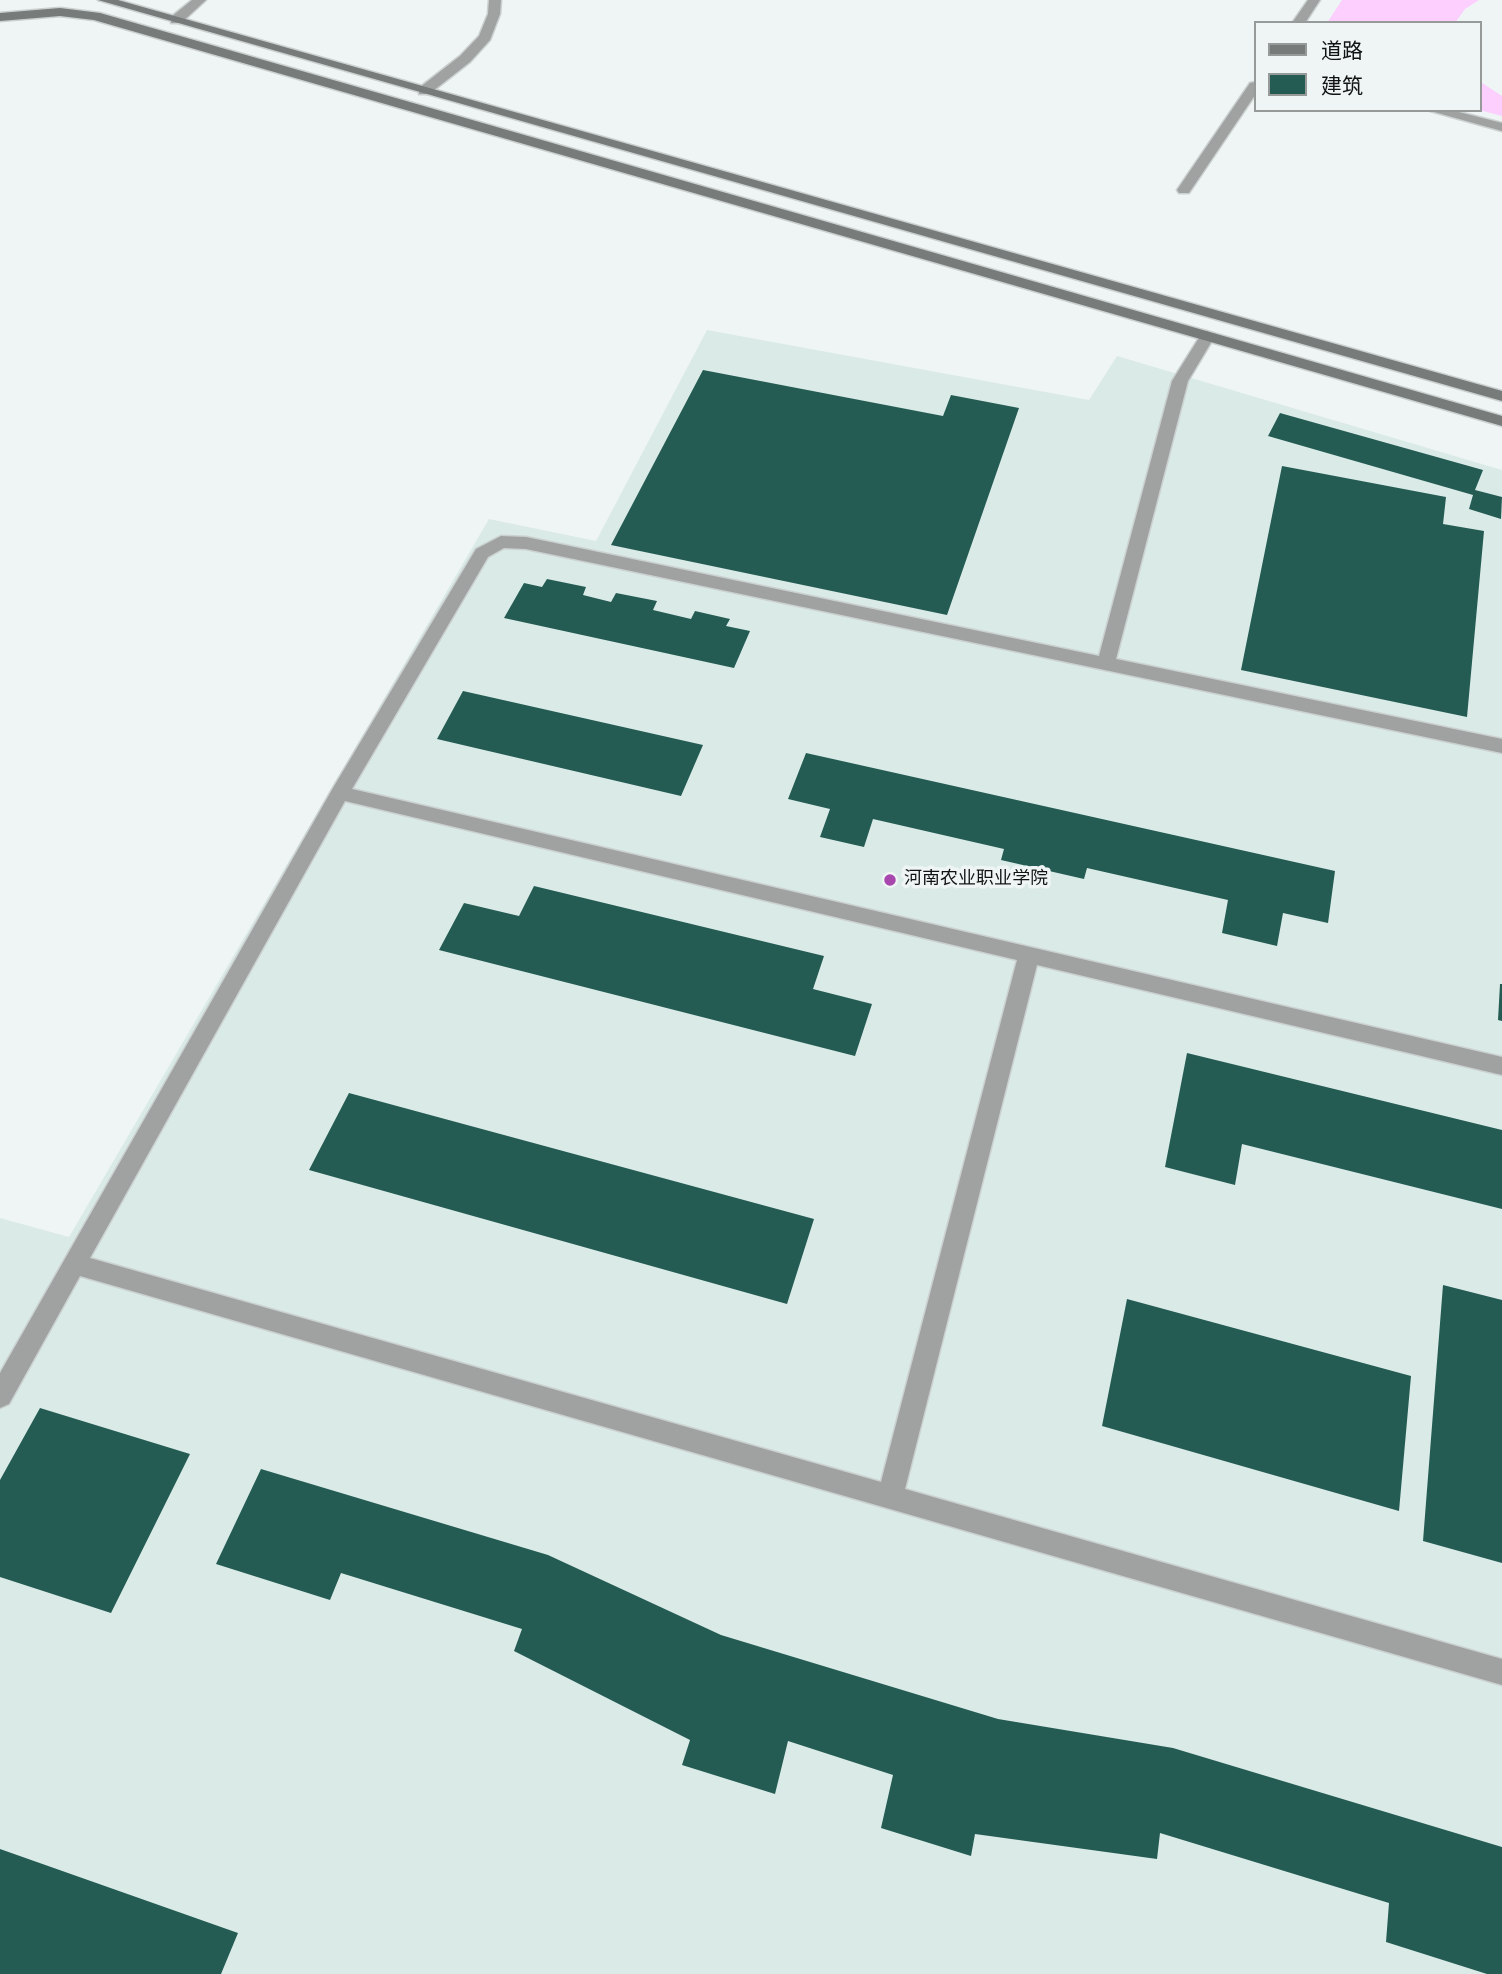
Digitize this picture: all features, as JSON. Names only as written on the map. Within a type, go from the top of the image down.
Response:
[{"type":"street","points":[[104,0],[1502,396]]},
{"type":"street","points":[[176,20],[200,0]]},
{"type":"street","points":[[424,91],[465,59],[485,37],[494,14],[495,0]]},
{"type":"street","points":[[1299,21],[1314,0]]},
{"type":"street","points":[[0,17],[61,12],[96,16],[1502,421]]},
{"type":"street","points":[[1184,190],[1254,87]]},
{"type":"street","points":[[1442,112],[1502,127]]},
{"type":"street","points":[[1107,664],[1180,381],[1207,336]]},
{"type":"street","points":[[0,1396],[340,793],[482,553],[501,542],[526,543],[1502,746]]},
{"type":"street","points":[[340,793],[1502,1066]]},
{"type":"street","points":[[890,1497],[1029,955]]},
{"type":"street","points":[[75,1264],[1502,1672]]},
{"type":"shaded area","points":[[1342,0],[1479,0],[1465,9],[1456,21],[1328,21]]},
{"type":"shaded area","points":[[1481,82],[1502,96],[1502,116],[1481,111]]},
{"type":"shaded area","name":"河南农业职业学院","points":[[707,330],[1089,400],[1117,356],[1502,470],[1502,1974],[0,1974],[0,1218],[69,1237],[489,519],[596,541]]},
{"type":"building","points":[[703,370],[943,416],[951,395],[1019,408],[947,615],[611,545]]},
{"type":"building","points":[[1280,413],[1483,470],[1475,490],[1502,497],[1501,519],[1469,509],[1473,495],[1268,436]]},
{"type":"building","points":[[1282,466],[1446,497],[1443,524],[1484,531],[1467,717],[1241,670]]},
{"type":"building","points":[[547,579],[586,587],[583,595],[611,602],[616,593],[657,601],[653,610],[691,619],[695,611],[730,619],[726,626],[750,631],[734,668],[504,618],[524,583],[542,587]]},
{"type":"building","points":[[463,691],[703,745],[681,796],[437,739]]},
{"type":"building","points":[[806,753],[1335,871],[1328,923],[1283,913],[1277,946],[1222,933],[1228,900],[1087,868],[1084,879],[1001,860],[1004,849],[873,819],[864,847],[820,837],[830,809],[788,799]]},
{"type":"building","points":[[534,886],[824,956],[813,989],[872,1004],[855,1056],[439,950],[464,903],[519,916]]},
{"type":"building","points":[[1502,984],[1502,1021],[1498,1020]]},
{"type":"building","points":[[1187,1053],[1502,1130],[1502,1209],[1242,1144],[1235,1185],[1165,1167]]},
{"type":"building","points":[[349,1093],[814,1219],[787,1304],[309,1170]]},
{"type":"building","points":[[1443,1285],[1502,1300],[1502,1563],[1423,1541]]},
{"type":"building","points":[[1127,1299],[1411,1376],[1399,1511],[1102,1426]]},
{"type":"building","points":[[40,1408],[190,1454],[111,1613],[0,1577],[0,1480]]},
{"type":"building","points":[[261,1469],[548,1555],[721,1635],[998,1719],[1173,1748],[1502,1847],[1502,1974],[1487,1974],[1386,1942],[1389,1903],[1160,1833],[1157,1859],[975,1834],[971,1856],[881,1828],[893,1775],[788,1741],[775,1794],[682,1765],[690,1740],[514,1651],[522,1629],[341,1573],[330,1600],[216,1564]]},
{"type":"building","points":[[0,1849],[238,1933],[221,1974],[0,1974]]},
{"type":"place","name":"河南农业职业学院","points":[[890,880]]}]
